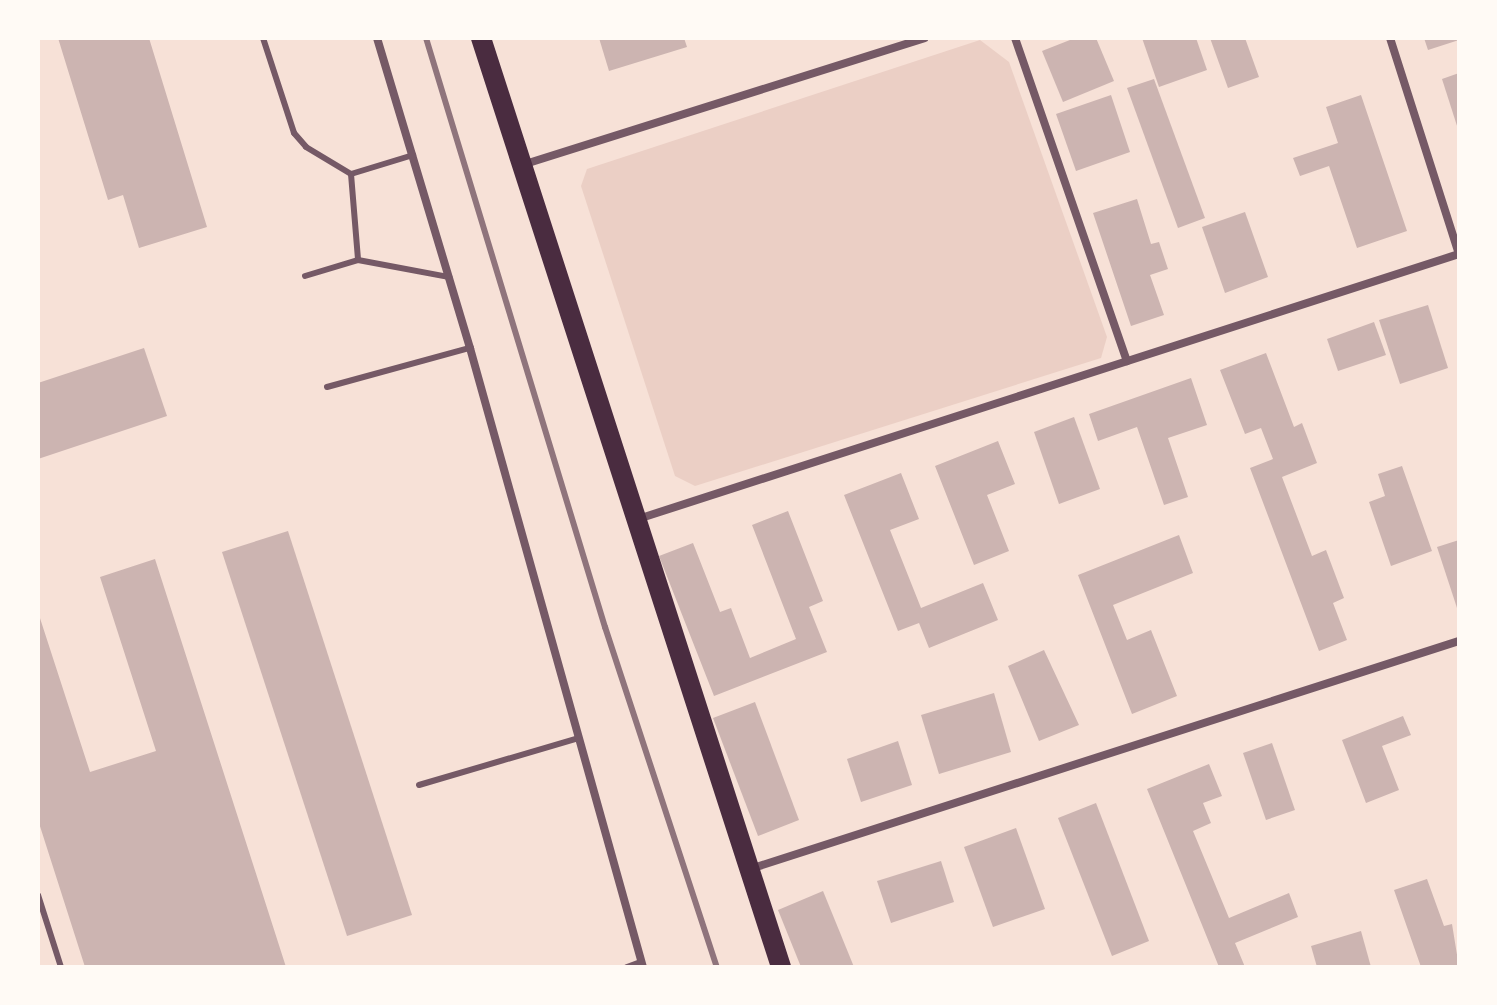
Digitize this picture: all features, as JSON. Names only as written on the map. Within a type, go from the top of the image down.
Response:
[{"type":"main road","points":[[481,38],[633,520],[781,967]]},
{"type":"street","points":[[377,38],[470,348],[642,964]]},
{"type":"street","points":[[522,165],[924,38]]},
{"type":"street","points":[[1015,38],[1127,361]]},
{"type":"street","points":[[633,520],[1459,254],[1390,38]]},
{"type":"street","points":[[749,869],[1459,641]]},
{"type":"lane","points":[[263,38],[294,133],[306,147],[351,174],[413,155]]},
{"type":"lane","points":[[351,174],[358,260]]},
{"type":"lane","points":[[305,276],[358,260],[449,277]]},
{"type":"lane","points":[[327,387],[470,348]]},
{"type":"lane","points":[[419,785],[579,738]]},
{"type":"lane","points":[[38,895],[61,967]]},
{"type":"lane","points":[[627,967],[642,964]]},
{"type":"shaded area","points":[[980,40],[1009,62],[1107,337],[1101,358],[695,486],[675,476],[581,186],[587,169]]},
{"type":"building","points":[[58,38],[149,38],[207,227],[139,248],[123,195],[108,200]]},
{"type":"building","points":[[599,38],[684,38],[687,47],[609,71]]},
{"type":"building","points":[[1075,38],[1096,38],[1114,81],[1063,102],[1042,51]]},
{"type":"building","points":[[1142,38],[1196,38],[1207,70],[1159,87]]},
{"type":"building","points":[[1210,38],[1245,38],[1259,77],[1228,88]]},
{"type":"building","points":[[1424,38],[1459,38],[1459,40],[1428,50]]},
{"type":"building","points":[[1459,73],[1459,129],[1458,129],[1442,79]]},
{"type":"building","points":[[1154,79],[1205,218],[1178,228],[1127,88]]},
{"type":"building","points":[[1111,95],[1130,152],[1076,171],[1056,114]]},
{"type":"building","points":[[1361,95],[1407,231],[1357,248],[1329,166],[1300,176],[1293,158],[1338,143],[1326,107]]},
{"type":"building","points":[[1137,199],[1151,244],[1159,242],[1168,269],[1150,275],[1164,315],[1131,326],[1093,213]]},
{"type":"building","points":[[1245,212],[1268,277],[1225,293],[1202,227]]},
{"type":"building","points":[[1428,305],[1448,368],[1400,384],[1379,320]]},
{"type":"building","points":[[1374,322],[1386,355],[1338,371],[1327,339]]},
{"type":"building","points":[[144,348],[167,416],[38,459],[38,383]]},
{"type":"building","points":[[1266,353],[1294,427],[1302,423],[1317,463],[1282,477],[1312,556],[1326,550],[1344,598],[1333,603],[1347,640],[1319,651],[1250,468],[1273,459],[1261,428],[1245,434],[1220,370]]},
{"type":"building","points":[[1191,378],[1207,425],[1168,438],[1188,497],[1164,505],[1137,427],[1098,441],[1089,414]]},
{"type":"building","points":[[1074,417],[1100,489],[1059,504],[1034,432]]},
{"type":"building","points":[[998,441],[1015,484],[987,495],[1009,551],[974,565],[935,466]]},
{"type":"building","points":[[1402,466],[1432,551],[1391,566],[1369,502],[1385,496],[1378,474]]},
{"type":"building","points":[[901,473],[919,519],[890,530],[921,608],[983,583],[998,620],[929,648],[919,623],[898,631],[844,495]]},
{"type":"building","points":[[788,511],[823,601],[809,607],[827,652],[714,696],[659,556],[693,543],[720,612],[731,608],[750,658],[796,639],[752,525]]},
{"type":"building","points":[[288,531],[412,915],[347,936],[222,552]]},
{"type":"building","points":[[1179,535],[1193,573],[1113,605],[1127,640],[1151,630],[1177,696],[1132,714],[1078,575]]},
{"type":"building","points":[[1459,540],[1459,611],[1458,611],[1437,547]]},
{"type":"building","points":[[155,559],[286,967],[85,967],[38,820],[38,612],[90,772],[156,751],[100,577]]},
{"type":"building","points":[[1044,650],[1079,725],[1039,741],[1008,666]]},
{"type":"building","points":[[994,693],[1011,752],[939,774],[921,715]]},
{"type":"building","points":[[755,702],[799,820],[758,836],[713,718]]},
{"type":"building","points":[[1403,716],[1411,735],[1382,746],[1399,790],[1366,803],[1342,740]]},
{"type":"building","points":[[898,741],[912,785],[861,802],[847,759]]},
{"type":"building","points":[[1272,743],[1295,810],[1266,820],[1243,753]]},
{"type":"building","points":[[1209,764],[1222,796],[1203,803],[1211,823],[1193,831],[1229,918],[1289,893],[1298,917],[1235,943],[1245,967],[1219,967],[1147,789]]},
{"type":"building","points":[[1096,803],[1149,941],[1112,956],[1058,818]]},
{"type":"building","points":[[1016,828],[1045,909],[993,927],[964,847]]},
{"type":"building","points":[[941,861],[954,902],[891,923],[877,881]]},
{"type":"building","points":[[1427,879],[1444,926],[1452,924],[1459,967],[1421,967],[1394,890]]},
{"type":"building","points":[[823,891],[854,967],[801,967],[778,910]]},
{"type":"building","points":[[1361,931],[1371,967],[1317,967],[1311,946]]},
{"type":"railway","points":[[426,38],[605,627],[717,967]]}]
